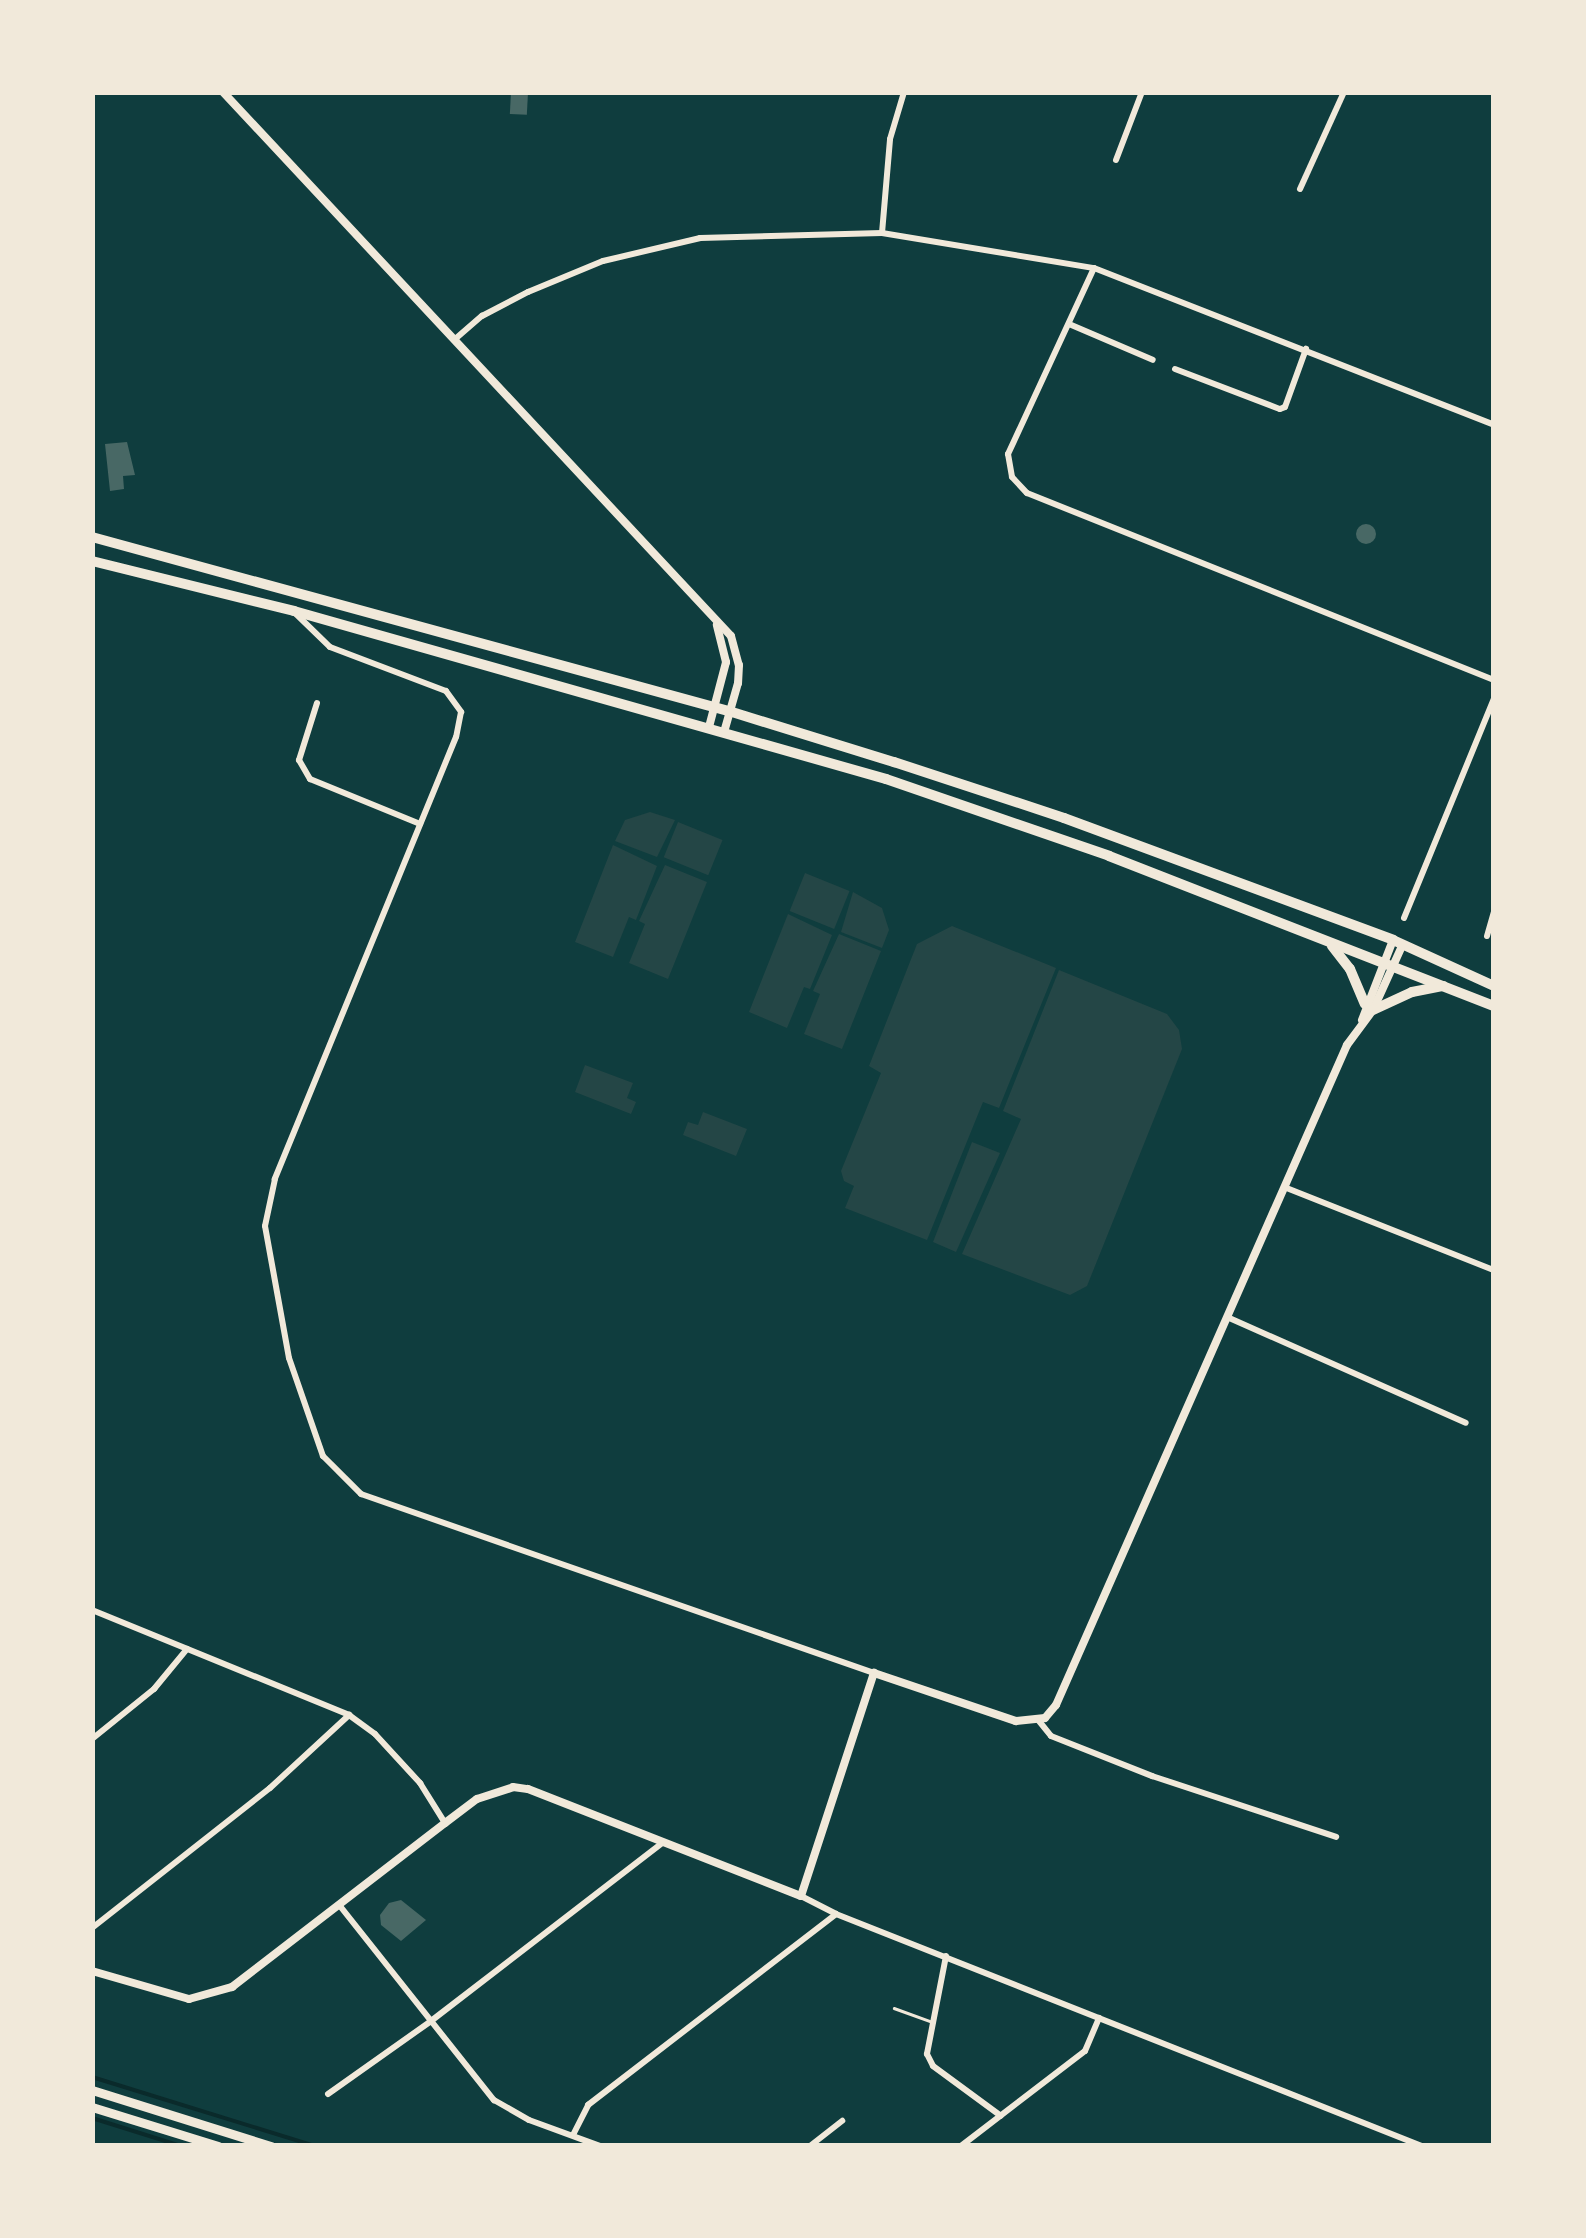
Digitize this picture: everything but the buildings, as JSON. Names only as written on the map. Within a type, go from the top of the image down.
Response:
[{"type":"highway","points":[[92,537],[732,712],[1064,818],[1398,942],[1494,986]]},
{"type":"highway","points":[[92,561],[294,610],[886,779],[1072,844],[1494,1006]]},
{"type":"highway","points":[[1332,945],[1350,969],[1369,1007],[1412,992],[1446,986]]},
{"type":"main road","points":[[92,2090],[270,2146]]},
{"type":"main road","points":[[92,2108],[218,2146]]},
{"type":"street","points":[[224,92],[731,636],[737,653],[732,712],[724,732]]},
{"type":"street","points":[[882,234],[890,140],[904,92]]},
{"type":"street","points":[[1116,160],[1142,92]]},
{"type":"street","points":[[1300,188],[1344,92]]},
{"type":"street","points":[[454,340],[482,316],[603,260],[700,238],[882,234],[1094,268],[1494,425]]},
{"type":"street","points":[[1094,268],[1008,454],[1012,478],[1027,493],[1494,680]]},
{"type":"street","points":[[1069,324],[1153,360]]},
{"type":"street","points":[[1175,369],[1280,410],[1285,408],[1306,349]]},
{"type":"street","points":[[294,610],[330,647],[446,691],[461,712],[456,737],[275,1180],[265,1226],[289,1358],[323,1456],[361,1494],[1016,1721],[1039,1721],[1056,1705],[1282,1186],[1398,942]]},
{"type":"street","points":[[709,728],[726,662],[717,625]]},
{"type":"street","points":[[1404,918],[1494,698]]},
{"type":"street","points":[[318,703],[299,760],[310,779],[420,824]]},
{"type":"street","points":[[1486,936],[1494,911]]},
{"type":"street","points":[[1282,1186],[1494,1270]]},
{"type":"street","points":[[1227,1318],[1466,1423]]},
{"type":"street","points":[[92,1610],[349,1715],[375,1734],[427,1791],[444,1823]]},
{"type":"street","points":[[92,1739],[154,1690],[187,1648]]},
{"type":"street","points":[[802,1896],[874,1674]]},
{"type":"street","points":[[92,1928],[270,1788],[349,1715]]},
{"type":"street","points":[[1039,1721],[1052,1736],[1135,1770],[1336,1837]]},
{"type":"street","points":[[92,1971],[164,1995],[189,1998],[232,1987],[444,1823],[497,1790],[521,1787],[1422,2146]]},
{"type":"street","points":[[328,2094],[431,2021],[662,1843]]},
{"type":"street","points":[[340,1906],[494,2100],[529,2120],[600,2146]]},
{"type":"street","points":[[573,2136],[588,2105],[836,1914]]},
{"type":"street","points":[[946,1956],[927,2054],[934,2066],[1001,2116]]},
{"type":"street","points":[[961,2146],[1085,2050],[1099,2018]]},
{"type":"street","points":[[810,2146],[842,2120]]},
{"type":"lane","points":[[894,2008],[931,2022]]},
{"type":"shaded area","points":[[650,812],[675,820],[657,857],[615,841],[625,820]]},
{"type":"shaded area","points":[[678,822],[723,840],[708,875],[664,857]]},
{"type":"shaded area","points":[[613,845],[657,866],[636,920],[629,917],[613,957],[575,942]]},
{"type":"shaded area","points":[[665,865],[707,882],[668,979],[629,963],[645,924],[639,921]]},
{"type":"shaded area","points":[[805,873],[850,891],[834,929],[790,911]]},
{"type":"shaded area","points":[[853,892],[882,908],[889,930],[882,948],[841,932]]},
{"type":"shaded area","points":[[788,914],[832,935],[810,989],[804,987],[787,1028],[749,1012]]},
{"type":"shaded area","points":[[952,926],[1056,968],[999,1108],[983,1102],[927,1240],[845,1208],[854,1186],[844,1181],[841,1171],[881,1073],[869,1066],[917,944]]},
{"type":"shaded area","points":[[839,934],[881,951],[842,1049],[804,1034],[820,994],[813,991]]},
{"type":"shaded area","points":[[1059,970],[1167,1014],[1179,1030],[1182,1049],[1087,1286],[1070,1295],[962,1254],[1021,1119],[1003,1111]]},
{"type":"shaded area","points":[[585,1065],[633,1083],[627,1098],[636,1102],[631,1114],[575,1092]]},
{"type":"shaded area","points":[[703,1112],[747,1129],[736,1156],[683,1135],[688,1122],[698,1125]]},
{"type":"shaded area","points":[[972,1142],[1000,1153],[956,1252],[933,1242]]},
{"type":"waterway","points":[[92,2077],[315,2146]]},
{"type":"waterway","points":[[92,2118],[181,2146]]}]
